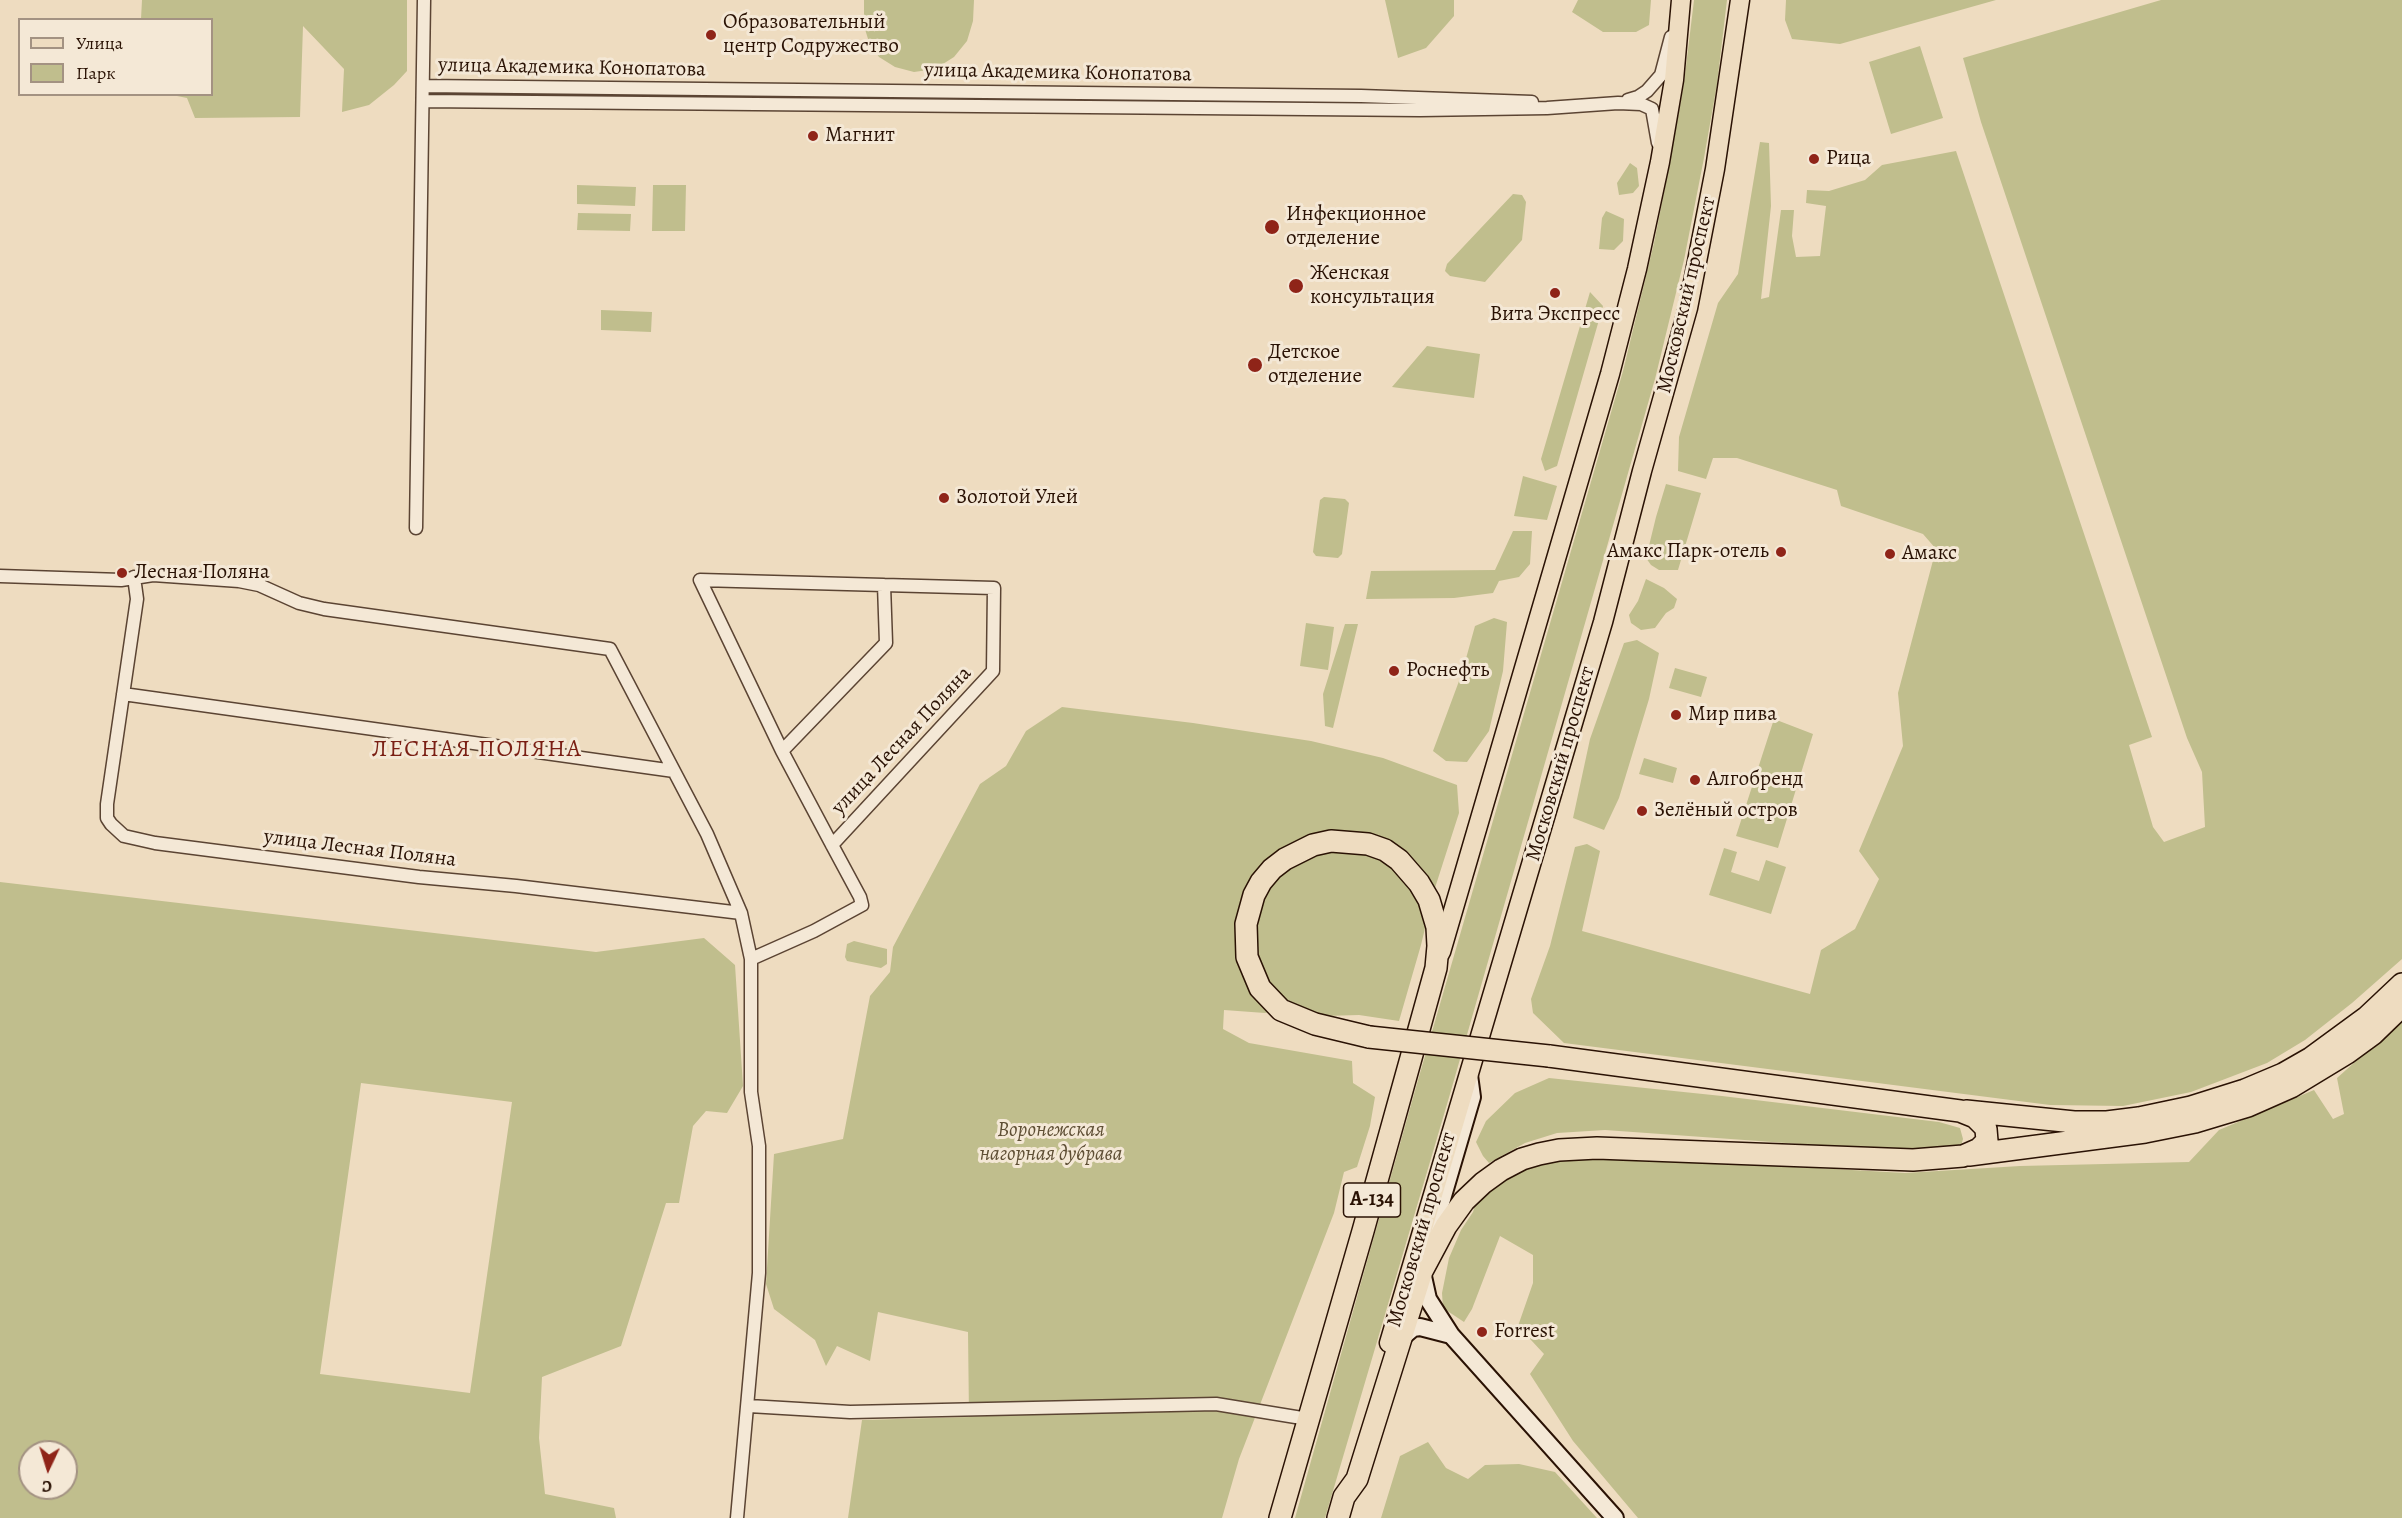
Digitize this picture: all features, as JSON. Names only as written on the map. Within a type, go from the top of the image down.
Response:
[{"type":"highway","points":[[1436,968],[1437,927],[1429,900],[1419,883],[1405,867],[1385,850],[1368,844],[1331,841],[1299,850],[1272,869],[1254,895],[1246,924],[1247,957],[1260,988],[1281,1010],[1339,1032],[1549,1056],[1960,1111],[2074,1122],[2107,1122],[2139,1118],[2191,1107],[2274,1078],[2311,1058],[2367,1017],[2402,984]]},
{"type":"highway","name":"А-134","points":[[1280,1518],[1436,968]]},
{"type":"highway","points":[[1344,1497],[1357,1479],[1422,1271],[1446,1226],[1470,1195],[1501,1170],[1539,1154],[1597,1148],[1913,1160],[1963,1156],[2145,1132],[2195,1122],[2248,1106],[2290,1087],[2347,1053],[2373,1034],[2402,1006]]},
{"type":"highway","points":[[1960,1111],[1980,1121],[1987,1135],[1984,1145],[1963,1156]]},
{"type":"highway","name":"Московский проспект","points":[[1338,1518],[1344,1497]]},
{"type":"main road","name":"Московский проспект","points":[[1344,1497],[1604,622],[1642,471],[1688,308],[1715,170],[1740,0]]},
{"type":"main road","points":[[1436,968],[1610,374],[1637,269],[1660,162],[1674,80],[1680,4]]},
{"type":"street","points":[[416,528],[424,0]]},
{"type":"street","points":[[1618,102],[1638,98],[1647,92],[1661,75],[1680,4]]},
{"type":"street","name":"улица Академика Конопатова","points":[[423,86],[1409,97],[1529,100],[1547,108]]},
{"type":"street","name":"улица Академика Конопатова","points":[[423,101],[1420,110],[1547,108],[1618,102]]},
{"type":"street","points":[[1618,102],[1641,104],[1652,109],[1660,162]]},
{"type":"street","points":[[0,576],[118,579],[140,576],[239,581],[259,585],[299,603],[324,609],[610,649],[707,834],[741,913],[752,959],[751,1092],[759,1146],[759,1273],[737,1518]]},
{"type":"street","name":"улица Лесная Поляна","points":[[140,576],[107,804],[107,818],[116,831],[131,839],[419,877],[516,886],[741,913]]},
{"type":"street","name":"улица Лесная Поляна","points":[[752,959],[805,936],[862,905],[860,897],[832,845],[782,751],[700,580],[994,588],[993,671],[832,845]]},
{"type":"street","points":[[782,751],[886,643],[884,585]]},
{"type":"street","points":[[123,694],[674,771]]},
{"type":"street","points":[[1469,1071],[1472,1097],[1422,1271],[1428,1299],[1451,1335],[1615,1518]]},
{"type":"street","points":[[1401,1338],[1413,1328],[1420,1327],[1451,1335]]},
{"type":"street","points":[[748,1406],[850,1412],[1216,1404],[1308,1419]]},
{"type":"green space","points":[[142,0],[407,0],[407,71],[369,105],[342,112],[344,69],[303,26],[300,117],[195,118],[187,98],[177,96],[213,96],[213,18],[141,18]]},
{"type":"green space","points":[[864,0],[974,0],[973,21],[967,41],[954,57],[935,69],[914,72],[895,67],[879,57],[869,42],[864,26]]},
{"type":"green space","points":[[1385,0],[1454,0],[1454,16],[1426,48],[1398,58]]},
{"type":"green space","points":[[1578,0],[1651,0],[1649,25],[1636,32],[1603,32],[1572,12]]},
{"type":"green space","points":[[1694,0],[1727,0],[1717,84],[1704,158],[1684,260],[1655,379],[1450,1094],[1325,1518],[1295,1518],[1416,1087],[1623,371],[1654,243],[1670,162],[1684,83]]},
{"type":"green space","points":[[1786,0],[1996,0],[1840,44],[1792,39],[1785,20]]},
{"type":"green space","points":[[2161,0],[2402,0],[2402,959],[2305,1040],[2267,1063],[2191,1092],[2123,1106],[2050,1105],[1564,1043],[1533,1013],[1531,999],[1550,946],[1575,847],[1587,844],[1600,851],[1582,931],[1810,994],[1821,950],[1855,929],[1879,879],[1859,851],[1903,746],[1898,693],[1936,549],[1923,534],[1841,506],[1837,490],[1737,458],[1713,458],[1706,479],[1678,471],[1679,437],[1718,303],[1738,274],[1760,142],[1769,143],[1771,206],[1761,299],[1769,297],[1781,210],[1794,210],[1792,236],[1796,257],[1820,256],[1826,206],[1806,203],[1807,190],[1829,191],[1865,180],[1882,165],[1956,151],[2152,737],[2129,745],[2153,827],[2164,842],[2205,827],[2202,772],[2187,738],[1981,122],[1963,58]]},
{"type":"green space","points":[[1920,46],[1943,118],[1891,134],[1869,62]]},
{"type":"green space","points":[[1630,163],[1637,168],[1639,186],[1633,193],[1619,195],[1617,183]]},
{"type":"green space","points":[[577,185],[636,187],[635,206],[577,204]]},
{"type":"green space","points":[[653,185],[686,185],[685,231],[652,231]]},
{"type":"green space","points":[[1513,194],[1522,195],[1526,202],[1522,240],[1485,282],[1450,276],[1445,271],[1447,264]]},
{"type":"green space","points":[[1606,211],[1624,219],[1623,241],[1614,250],[1599,249],[1602,218]]},
{"type":"green space","points":[[578,213],[631,214],[630,231],[577,230]]},
{"type":"green space","points":[[1590,292],[1603,306],[1557,466],[1545,471],[1541,459]]},
{"type":"green space","points":[[601,310],[652,312],[651,332],[601,330]]},
{"type":"green space","points":[[1427,346],[1480,354],[1474,398],[1392,387]]},
{"type":"green space","points":[[1523,476],[1557,486],[1547,520],[1514,516]]},
{"type":"green space","points":[[1666,484],[1701,493],[1678,570],[1659,570],[1646,558]]},
{"type":"green space","points":[[1324,497],[1345,499],[1349,503],[1342,554],[1338,558],[1316,556],[1313,552],[1320,500]]},
{"type":"green space","points":[[1513,531],[1532,531],[1530,564],[1519,577],[1499,581],[1493,593],[1454,598],[1366,599],[1371,571],[1495,570]]},
{"type":"green space","points":[[1646,579],[1664,588],[1677,599],[1674,608],[1666,613],[1655,628],[1641,630],[1631,623],[1629,615],[1638,601]]},
{"type":"green space","points":[[1494,618],[1507,622],[1503,671],[1489,731],[1467,762],[1446,761],[1433,751],[1462,673],[1475,626]]},
{"type":"green space","points":[[1306,623],[1334,627],[1328,670],[1300,666]]},
{"type":"green space","points":[[1345,624],[1358,624],[1333,728],[1325,726],[1323,694]]},
{"type":"green space","points":[[1637,640],[1659,653],[1649,699],[1619,798],[1604,830],[1573,818],[1590,739],[1624,643]]},
{"type":"green space","points":[[1675,668],[1707,677],[1701,697],[1669,688]]},
{"type":"green space","name":"Воронежская нагорная дубрава","points":[[1062,707],[1193,723],[1311,741],[1383,758],[1457,785],[1459,813],[1434,891],[1399,1021],[1359,1015],[1324,1016],[1291,1004],[1265,1013],[1224,1010],[1223,1029],[1249,1043],[1352,1061],[1353,1083],[1375,1097],[1370,1126],[1357,1167],[1344,1172],[1334,1213],[1239,1459],[1222,1518],[848,1518],[862,1420],[969,1417],[968,1332],[878,1312],[870,1361],[837,1346],[826,1366],[815,1340],[774,1309],[766,1284],[774,1154],[843,1139],[870,996],[890,972],[893,947],[980,784],[1006,766],[1026,731]]},
{"type":"green space","points":[[1774,719],[1813,734],[1778,848],[1736,836]]},
{"type":"green space","points":[[1644,758],[1677,768],[1673,783],[1639,774]]},
{"type":"green space","points":[[1724,848],[1737,852],[1731,872],[1759,881],[1766,860],[1786,867],[1771,914],[1709,895]]},
{"type":"green space","points":[[0,882],[596,952],[704,938],[735,965],[743,1086],[727,1113],[706,1111],[693,1126],[679,1203],[666,1203],[621,1346],[542,1377],[539,1438],[545,1494],[614,1508],[616,1518],[0,1518]],"holes":[[[361,1083],[512,1102],[470,1393],[320,1374]]]},
{"type":"green space","points":[[854,941],[887,949],[887,964],[881,968],[847,961],[845,957],[847,944]]},
{"type":"green space","points":[[2402,1020],[2402,1518],[1638,1518],[1573,1441],[1530,1374],[1544,1354],[1518,1326],[1533,1283],[1533,1255],[1500,1236],[1472,1309],[1464,1322],[1443,1308],[1442,1293],[1449,1258],[1461,1230],[1473,1212],[1477,1199],[1516,1171],[1554,1160],[1621,1157],[1905,1173],[2020,1166],[2189,1162],[2219,1130],[2314,1090],[2333,1119],[2344,1114],[2337,1078]]},
{"type":"green space","points":[[1549,1078],[1939,1122],[1960,1128],[1963,1139],[1961,1146],[1951,1148],[1856,1148],[1605,1130],[1557,1133],[1525,1143],[1489,1163],[1476,1142],[1486,1121],[1515,1093]]},
{"type":"green space","points":[[1428,1442],[1446,1468],[1468,1479],[1485,1465],[1519,1464],[1555,1472],[1597,1518],[1381,1518],[1400,1456]]},
{"type":"place","name":"Образовательный центр Содружество","points":[[711,35]]},
{"type":"place","name":"Магнит","points":[[813,136]]},
{"type":"place","name":"Рица","points":[[1814,159]]},
{"type":"place","name":"Инфекционное отделение","points":[[1272,227]]},
{"type":"place","name":"Женская консультация","points":[[1296,286]]},
{"type":"place","name":"Вита Экспресс","points":[[1555,293]]},
{"type":"place","name":"Детское отделение","points":[[1255,365]]},
{"type":"place","name":"Золотой Улей","points":[[944,498]]},
{"type":"place","name":"Амакс Парк-отель","points":[[1781,552]]},
{"type":"place","name":"Амакс","points":[[1890,554]]},
{"type":"place","name":"Лесная Поляна","points":[[122,573]]},
{"type":"place","name":"Роснефть","points":[[1394,671]]},
{"type":"place","name":"Мир пива","points":[[1676,715]]},
{"type":"place","name":"Алгобренд","points":[[1695,780]]},
{"type":"place","name":"Зелёный остров","points":[[1642,811]]},
{"type":"place","name":"Forrest","points":[[1482,1332]]},
{"type":"district","name":"ЛЕСНАЯ ПОЛЯНА","points":[[477,750]]}]
